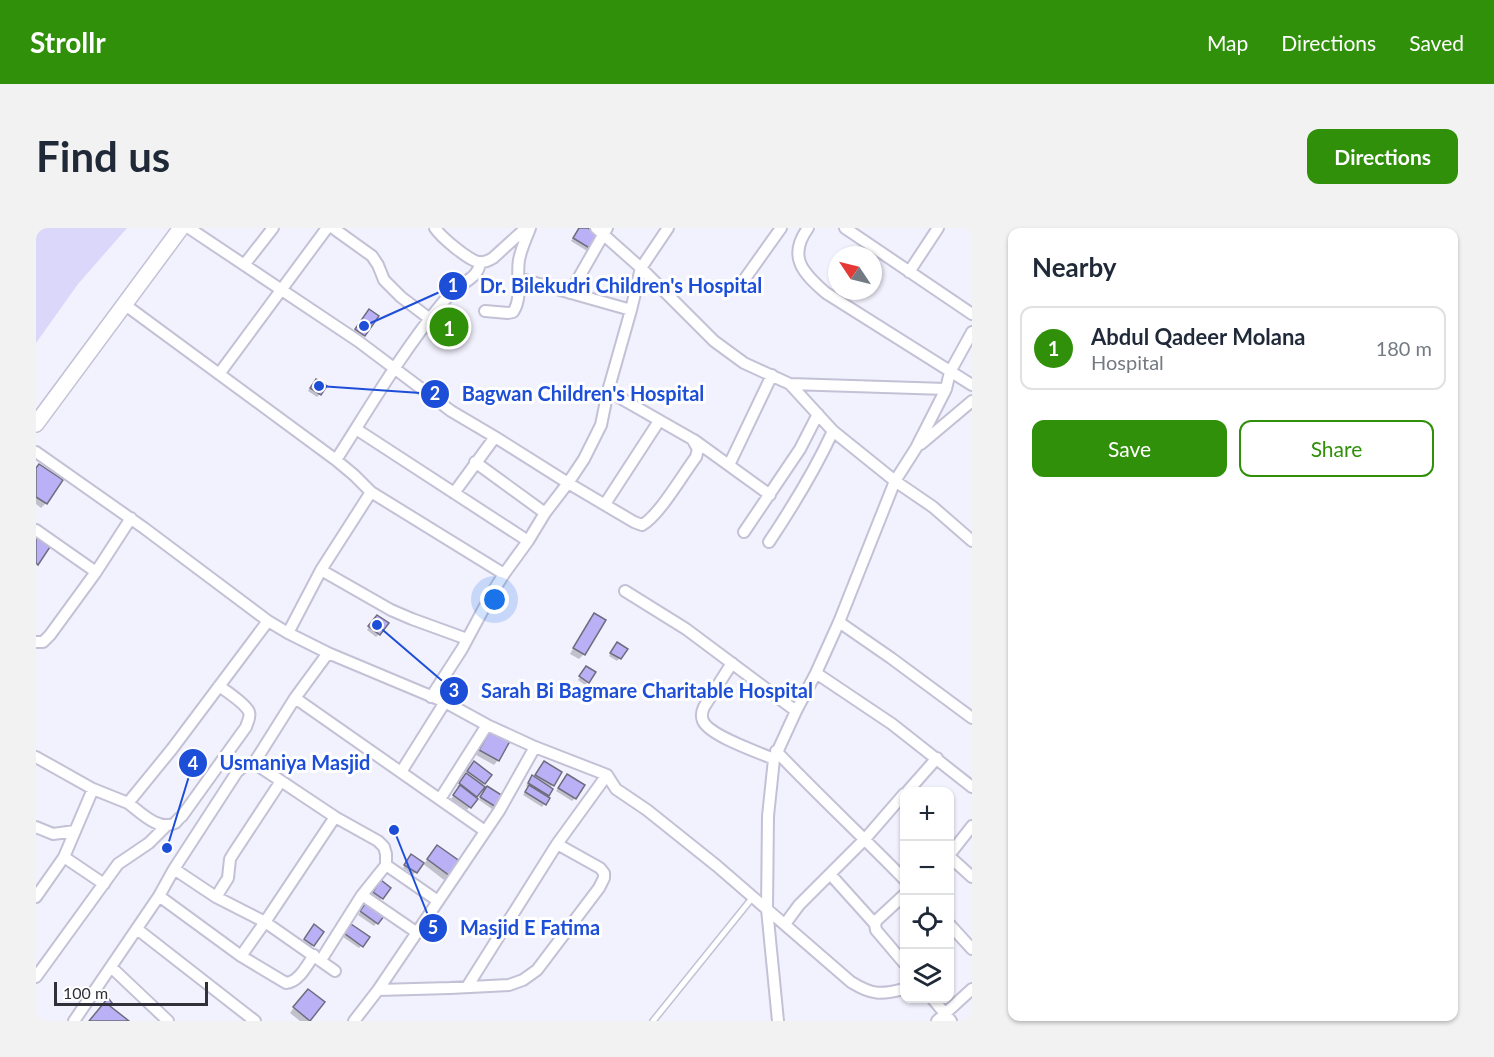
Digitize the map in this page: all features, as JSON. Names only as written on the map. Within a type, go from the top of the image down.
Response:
[{"type":"street","points":[[36,424],[181,228]]},
{"type":"street","points":[[189,228],[358,341],[451,411],[634,522],[642,525],[648,522],[696,457],[698,448],[692,439]]},
{"type":"street","points":[[244,265],[273,228]]},
{"type":"street","points":[[219,374],[327,228]]},
{"type":"street","points":[[333,228],[372,256],[384,280],[401,297],[430,319]]},
{"type":"street","points":[[435,228],[441,237],[471,259],[480,262],[493,258],[528,228]]},
{"type":"street","points":[[485,311],[508,313],[513,312],[516,308],[519,261],[528,228]]},
{"type":"street","points":[[431,697],[504,574],[584,459],[601,425],[640,268],[668,228]]},
{"type":"street","points":[[739,287],[781,228]]},
{"type":"street","points":[[808,228],[797,252],[801,267],[809,279],[826,293],[972,384]]},
{"type":"street","points":[[845,228],[972,314]]},
{"type":"street","points":[[909,272],[938,228]]},
{"type":"street","points":[[570,293],[602,230],[714,341],[744,363],[790,384],[833,431],[895,481],[933,507],[972,541]]},
{"type":"street","points":[[336,460],[430,319],[445,299],[473,277],[480,269],[480,262]]},
{"type":"street","points":[[518,278],[631,310]]},
{"type":"street","points":[[124,304],[336,460],[371,492],[504,574]]},
{"type":"street","points":[[778,1021],[767,909],[768,816],[775,755],[816,673],[895,481],[916,448],[946,389],[950,372],[972,332]]},
{"type":"street","points":[[729,465],[772,375]]},
{"type":"street","points":[[790,384],[946,389]]},
{"type":"street","points":[[608,390],[692,439],[770,495]]},
{"type":"street","points":[[916,448],[970,405]]},
{"type":"street","points":[[744,532],[800,449],[818,414]]},
{"type":"street","points":[[605,504],[658,421]]},
{"type":"street","points":[[356,429],[528,541]]},
{"type":"street","points":[[769,542],[803,490],[833,431]]},
{"type":"street","points":[[454,493],[495,437]]},
{"type":"street","points":[[36,452],[268,621],[288,633],[328,653],[445,702],[535,747],[608,776],[616,789],[647,810],[753,897],[851,982],[865,991],[876,993],[900,990]]},
{"type":"street","points":[[475,462],[545,513]]},
{"type":"street","points":[[288,633],[321,570],[371,492]]},
{"type":"street","points":[[36,642],[43,642],[50,636],[131,519]]},
{"type":"street","points":[[36,530],[96,572]]},
{"type":"street","points":[[321,570],[412,620],[467,639]]},
{"type":"street","points":[[625,591],[686,629],[796,711]]},
{"type":"street","points":[[128,804],[268,621]]},
{"type":"street","points":[[838,622],[972,718]]},
{"type":"street","points":[[74,1021],[159,896],[174,868],[237,772],[245,765],[254,763],[295,698],[328,653]]},
{"type":"street","points":[[732,663],[704,707],[703,721],[724,738],[775,755],[865,838],[900,875]]},
{"type":"street","points":[[816,673],[892,724],[972,787]]},
{"type":"street","points":[[36,757],[93,789],[128,804],[155,823],[167,825],[174,823],[182,816],[246,727],[249,718],[249,712],[243,705],[219,686]]},
{"type":"street","points":[[295,698],[485,831]]},
{"type":"street","points":[[401,772],[445,702]]},
{"type":"street","points":[[440,799],[487,725]]},
{"type":"street","points":[[354,1021],[378,990],[499,811],[535,747]]},
{"type":"street","points":[[911,787],[937,758]]},
{"type":"street","points":[[159,896],[241,956],[286,983],[292,983],[317,958],[386,865],[384,847],[378,841],[335,817],[254,763]]},
{"type":"street","points":[[467,987],[557,844],[608,776]]},
{"type":"street","points":[[216,897],[228,878],[230,859],[281,781]]},
{"type":"street","points":[[36,897],[64,857],[93,789]]},
{"type":"street","points":[[785,924],[799,905],[900,800]]},
{"type":"street","points":[[241,956],[335,817]]},
{"type":"street","points":[[36,977],[118,864],[149,843],[167,825]]},
{"type":"street","points":[[954,851],[972,826]]},
{"type":"street","points":[[36,827],[53,834],[75,831]]},
{"type":"street","points":[[378,990],[509,985],[523,980],[537,970],[599,888],[604,878],[604,873],[600,868],[557,844]]},
{"type":"street","points":[[64,857],[104,885]]},
{"type":"street","points":[[954,860],[972,877]]},
{"type":"street","points":[[386,865],[438,900]]},
{"type":"street","points":[[174,868],[216,897],[265,922],[335,971]]},
{"type":"street","points":[[830,874],[875,924],[876,930],[900,958]]},
{"type":"street","points":[[362,895],[416,932]]},
{"type":"street","points":[[875,924],[900,899]]},
{"type":"street","points":[[137,929],[255,1021]]},
{"type":"street","points":[[954,929],[972,949]]},
{"type":"street","points":[[111,967],[168,1021]]},
{"type":"street","points":[[934,1003],[944,1019],[972,989]]},
{"type":"lane","points":[[653,1021],[753,897]]},
{"type":"shaded area","points":[[36,228],[127,228],[78,284],[36,343]]},
{"type":"building","points":[[579,228],[588,228],[600,235],[591,249],[573,238]]},
{"type":"building","points":[[369,309],[379,316],[365,336],[355,329]]},
{"type":"building","points":[[441,314],[460,328],[448,342],[430,328]]},
{"type":"building","points":[[316,379],[327,386],[321,395],[310,388]]},
{"type":"building","points":[[39,464],[63,480],[47,504],[36,497],[36,468]]},
{"type":"building","points":[[36,537],[50,547],[38,565],[36,563]]},
{"type":"building","points":[[594,613],[606,620],[585,655],[573,648]]},
{"type":"building","points":[[377,615],[389,623],[380,635],[368,626]]},
{"type":"building","points":[[617,642],[628,649],[621,659],[610,653]]},
{"type":"building","points":[[586,666],[596,672],[589,683],[579,676]]},
{"type":"building","points":[[490,731],[510,741],[499,761],[479,750]]},
{"type":"building","points":[[474,761],[492,775],[485,784],[467,771]]},
{"type":"building","points":[[544,761],[562,772],[554,786],[535,775]]},
{"type":"building","points":[[466,773],[485,787],[477,797],[459,783]]},
{"type":"building","points":[[567,774],[585,785],[576,799],[558,788]]},
{"type":"building","points":[[532,775],[553,789],[549,796],[528,783]]},
{"type":"building","points":[[460,785],[478,799],[471,808],[453,795]]},
{"type":"building","points":[[529,785],[550,798],[546,805],[525,792]]},
{"type":"building","points":[[487,786],[503,796],[496,807],[480,797]]},
{"type":"building","points":[[437,845],[461,862],[450,876],[427,859]]},
{"type":"building","points":[[411,854],[424,863],[417,873],[404,865]]},
{"type":"building","points":[[381,880],[391,888],[383,899],[373,892]]},
{"type":"building","points":[[367,901],[385,915],[378,924],[360,911]]},
{"type":"building","points":[[314,924],[324,932],[314,946],[304,939]]},
{"type":"building","points":[[351,924],[370,937],[363,947],[344,933]]},
{"type":"building","points":[[308,989],[325,1002],[310,1021],[293,1007]]},
{"type":"building","points":[[108,998],[113,1004],[110,1006],[129,1021],[89,1021]]},
{"type":"place","name":"Dr. Bilekudri Children's Hospital","points":[[364,326]]},
{"type":"place","name":"Abdul Qadeer Molana","points":[[449,327]]},
{"type":"place","name":"Bagwan Children's Hospital","points":[[319,386]]},
{"type":"place","name":"Sarah Bi Bagmare Charitable Hospital","points":[[377,625]]},
{"type":"place","name":"Masjid E Fatima","points":[[394,830]]},
{"type":"place","name":"Usmaniya Masjid","points":[[167,848]]}]
